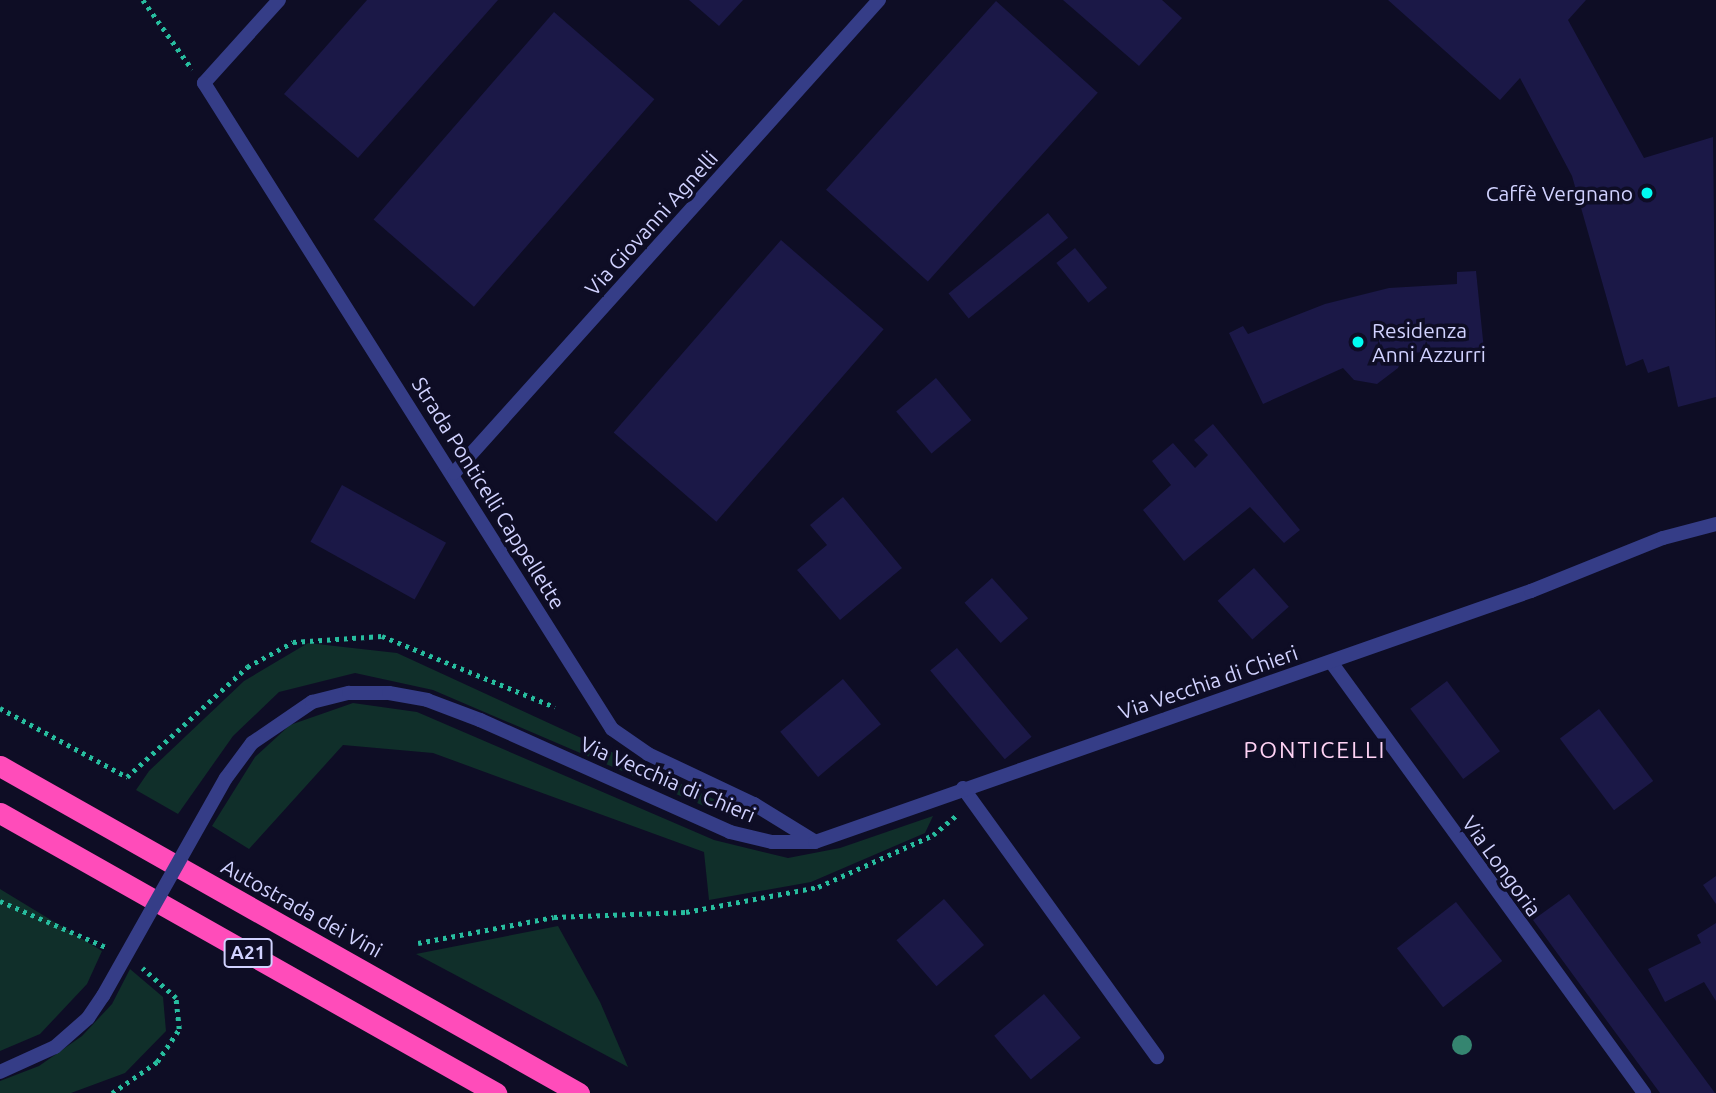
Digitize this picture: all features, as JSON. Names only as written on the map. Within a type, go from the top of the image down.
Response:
[{"type":"highway","name":"Autostrada dei Vini","points":[[0,766],[579,1093]]},
{"type":"highway","name":"A21","points":[[0,813],[496,1093]]},
{"type":"street","points":[[204,83],[279,0]]},
{"type":"street","name":"Via Giovanni Agnelli","points":[[454,473],[879,0]]},
{"type":"street","name":"Strada Ponticelli Cappellette","points":[[204,83],[454,473],[612,729],[648,754],[754,804],[815,842]]},
{"type":"street","name":"Via Vecchia di Chieri","points":[[0,1072],[55,1047],[72,1034],[103,996],[226,778],[252,743],[312,702],[349,693],[389,693],[427,700],[480,720],[730,832],[772,842],[815,842],[876,824],[963,788],[1531,592],[1663,538],[1716,524]]},
{"type":"street","name":"Via Longoria","points":[[1331,662],[1644,1093]]},
{"type":"street","points":[[963,788],[1157,1057]]},
{"type":"path","points":[[143,0],[204,83]]},
{"type":"path","points":[[0,708],[128,777],[247,667],[293,642],[357,636],[382,636],[555,707]]},
{"type":"path","points":[[418,943],[554,917],[686,912],[818,887],[933,835],[973,803]]},
{"type":"green space","points":[[308,643],[397,653],[744,813],[732,818],[433,690],[355,673],[279,692],[233,736],[178,814],[136,790],[149,771],[244,681]]},
{"type":"green space","points":[[353,703],[417,712],[714,840],[788,858],[840,848],[933,816],[925,833],[811,882],[709,900],[704,852],[433,753],[343,745],[249,849],[212,826],[255,757],[290,725]]},
{"type":"green space","points":[[0,889],[102,951],[87,984],[40,1034],[0,1051]]},
{"type":"green space","points":[[558,926],[600,1002],[628,1067],[416,954]]},
{"type":"green space","points":[[130,969],[163,997],[166,1031],[125,1073],[71,1093],[0,1093],[0,1081],[39,1066],[82,1036],[112,1004]]},
{"type":"building","points":[[367,0],[498,0],[358,158],[284,94]]},
{"type":"building","points":[[689,0],[743,0],[719,26]]},
{"type":"building","points":[[1063,0],[1162,0],[1182,18],[1139,66]]},
{"type":"building","name":"Caffè Vergnano","points":[[1388,0],[1586,0],[1568,20],[1644,158],[1713,137],[1716,397],[1678,407],[1669,366],[1648,373],[1643,359],[1626,366],[1572,176],[1520,78],[1500,100]]},
{"type":"building","points":[[996,1],[1098,93],[928,281],[826,190]]},
{"type":"building","points":[[554,12],[654,99],[474,307],[374,220]]},
{"type":"building","points":[[1048,213],[1068,238],[969,318],[949,294]]},
{"type":"building","points":[[781,240],[884,329],[716,522],[614,432]]},
{"type":"building","points":[[1075,248],[1107,288],[1088,303],[1056,263]]},
{"type":"building","name":"Residenza Anni Azzurri","points":[[1476,271],[1484,350],[1404,353],[1398,368],[1377,384],[1354,380],[1343,368],[1263,404],[1229,333],[1243,326],[1248,334],[1325,304],[1389,288],[1457,284],[1457,272]]},
{"type":"building","points":[[936,378],[971,420],[932,454],[896,411]]},
{"type":"building","points":[[1213,424],[1300,530],[1284,543],[1250,507],[1184,561],[1143,510],[1171,485],[1152,461],[1173,443],[1195,468],[1208,455],[1194,440]]},
{"type":"building","points":[[342,485],[446,543],[415,600],[310,542]]},
{"type":"building","points":[[843,497],[902,568],[840,620],[797,570],[827,545],[810,525]]},
{"type":"building","points":[[1254,568],[1289,607],[1252,639],[1218,601]]},
{"type":"building","points":[[992,578],[1028,618],[1001,643],[965,603]]},
{"type":"building","points":[[957,648],[1032,737],[1005,759],[930,670]]},
{"type":"building","points":[[843,679],[881,724],[818,777],[780,732]]},
{"type":"building","points":[[1447,681],[1500,751],[1463,779],[1410,709]]},
{"type":"building","points":[[1599,709],[1653,781],[1614,810],[1560,738]]},
{"type":"building","points":[[1716,876],[1716,904],[1703,885]]},
{"type":"building","points":[[1569,894],[1715,1093],[1660,1093],[1579,983],[1533,920]]},
{"type":"building","points":[[944,899],[984,945],[936,986],[896,940]]},
{"type":"building","points":[[1456,902],[1502,961],[1443,1007],[1397,948]]},
{"type":"building","points":[[1716,923],[1716,1001],[1704,982],[1665,1002],[1648,969],[1701,943],[1697,935]]},
{"type":"building","points":[[1044,994],[1081,1038],[1031,1079],[994,1036]]},
{"type":"place","name":"Caffè Vergnano","points":[[1647,193]]},
{"type":"place","name":"Residenza Anni Azzurri","points":[[1358,342]]},
{"type":"district","name":"PONTICELLI","points":[[1315,750]]}]
